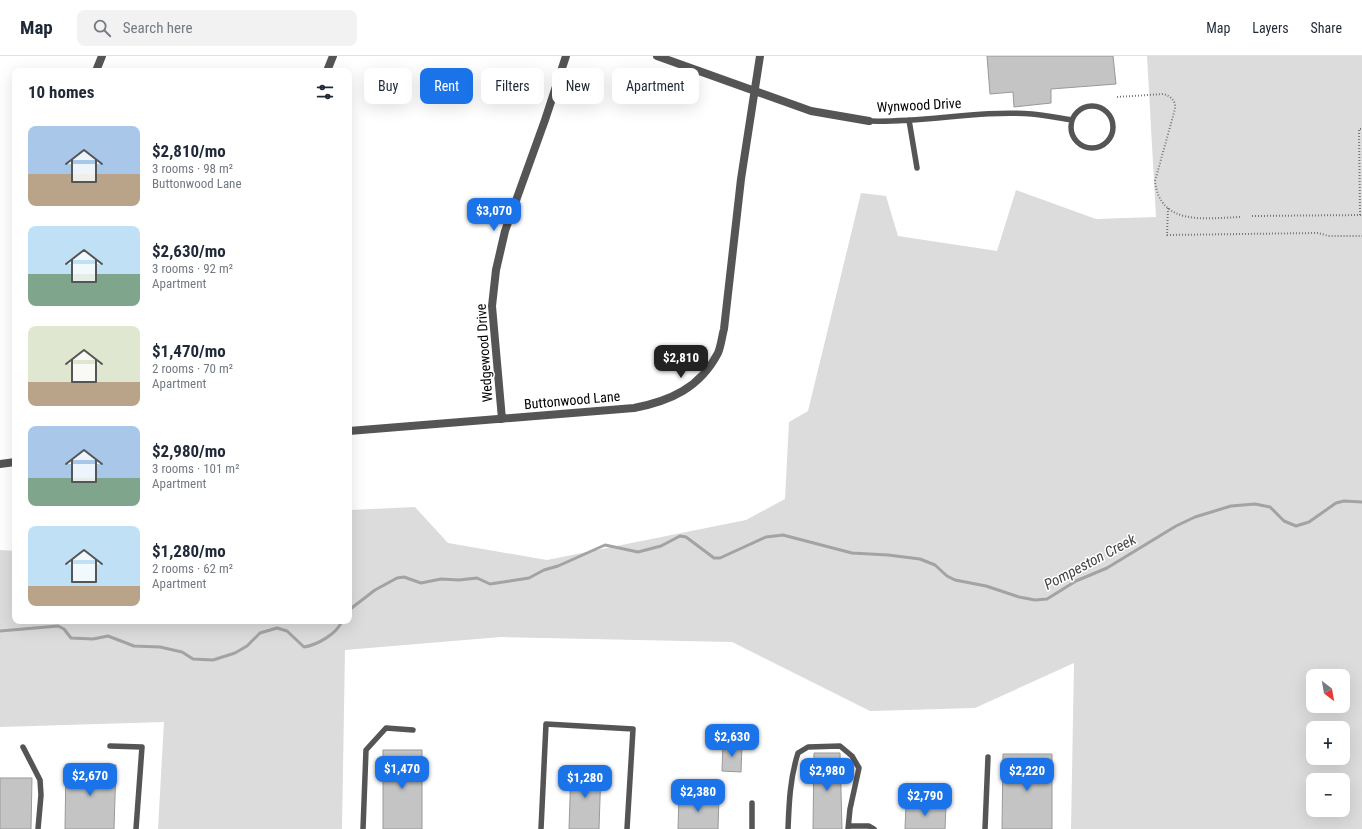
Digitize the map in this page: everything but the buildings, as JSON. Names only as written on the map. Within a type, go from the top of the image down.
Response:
[{"type":"street","points":[[97,68],[102,56]]},
{"type":"street","points":[[328,68],[333,56]]},
{"type":"street","name":"Wedgewood Drive","points":[[502,419],[492,306],[496,270],[505,231],[545,120],[566,56]]},
{"type":"street","name":"Wynwood Drive","points":[[657,56],[812,111],[868,120]]},
{"type":"street","name":"Buttonwood Lane","points":[[352,431],[634,408],[660,402],[681,392],[707,371],[718,352],[724,329],[741,179],[760,56]]},
{"type":"street","points":[[0,464],[12,462]]},
{"type":"lane","points":[[1086,106],[1101,107],[1111,117],[1113,131],[1106,143],[1093,148],[1086,148],[1080,145],[1071,134],[1072,120],[1080,109],[1086,106]]},
{"type":"lane","name":"Wynwood Drive","points":[[868,120],[909,120],[974,115],[1032,114],[1072,120]]},
{"type":"lane","points":[[909,120],[917,168]]},
{"type":"lane","points":[[541,829],[546,724],[633,729],[628,829]]},
{"type":"lane","points":[[363,829],[366,750],[386,728],[413,730]]},
{"type":"lane","points":[[110,746],[142,747],[136,829]]},
{"type":"lane","points":[[788,829],[793,769],[798,753],[808,747],[840,746],[852,756],[859,768],[850,809],[848,827],[869,826],[874,829]]},
{"type":"lane","points":[[23,747],[40,780],[41,794],[38,829]]},
{"type":"lane","points":[[985,829],[988,757]]},
{"type":"lane","points":[[752,803],[752,829]]},
{"type":"path","points":[[1117,97],[1163,94],[1170,96],[1174,101],[1175,109],[1155,178],[1157,192],[1168,208],[1176,214],[1186,217],[1240,217]]},
{"type":"path","points":[[1252,216],[1361,215],[1359,129],[1362,129]]},
{"type":"path","points":[[1168,208],[1167,235],[1318,233],[1329,236],[1362,236]]},
{"type":"shaded area","points":[[1147,56],[1362,56],[1362,829],[1071,829],[1074,663],[975,708],[870,711],[732,642],[501,637],[345,650],[342,829],[158,829],[164,722],[0,727],[0,550],[12,551],[12,624],[352,624],[352,510],[415,507],[448,543],[547,560],[746,520],[785,499],[789,422],[808,411],[861,193],[886,196],[898,236],[997,251],[1016,190],[1096,219],[1156,217]]},
{"type":"waterway","name":"Pompeston Creek","points":[[352,608],[375,590],[397,578],[404,577],[421,583],[441,579],[459,580],[477,578],[490,584],[529,578],[544,570],[558,566],[605,545],[638,552],[661,546],[680,536],[686,537],[714,558],[720,558],[766,537],[783,535],[852,553],[920,559],[935,565],[947,576],[955,580],[986,586],[1019,597],[1035,600],[1047,599],[1076,581],[1107,568],[1176,526],[1195,517],[1231,506],[1255,504],[1270,507],[1284,521],[1296,526],[1309,522],[1336,503],[1344,501],[1362,502]]},
{"type":"waterway","name":"Pompeston Creek","points":[[0,631],[58,626],[64,629],[71,638],[93,639],[108,636],[134,646],[160,647],[182,652],[193,659],[213,660],[235,653],[247,646],[260,633],[277,628],[287,631],[304,647],[326,638],[336,630],[340,624]]}]
